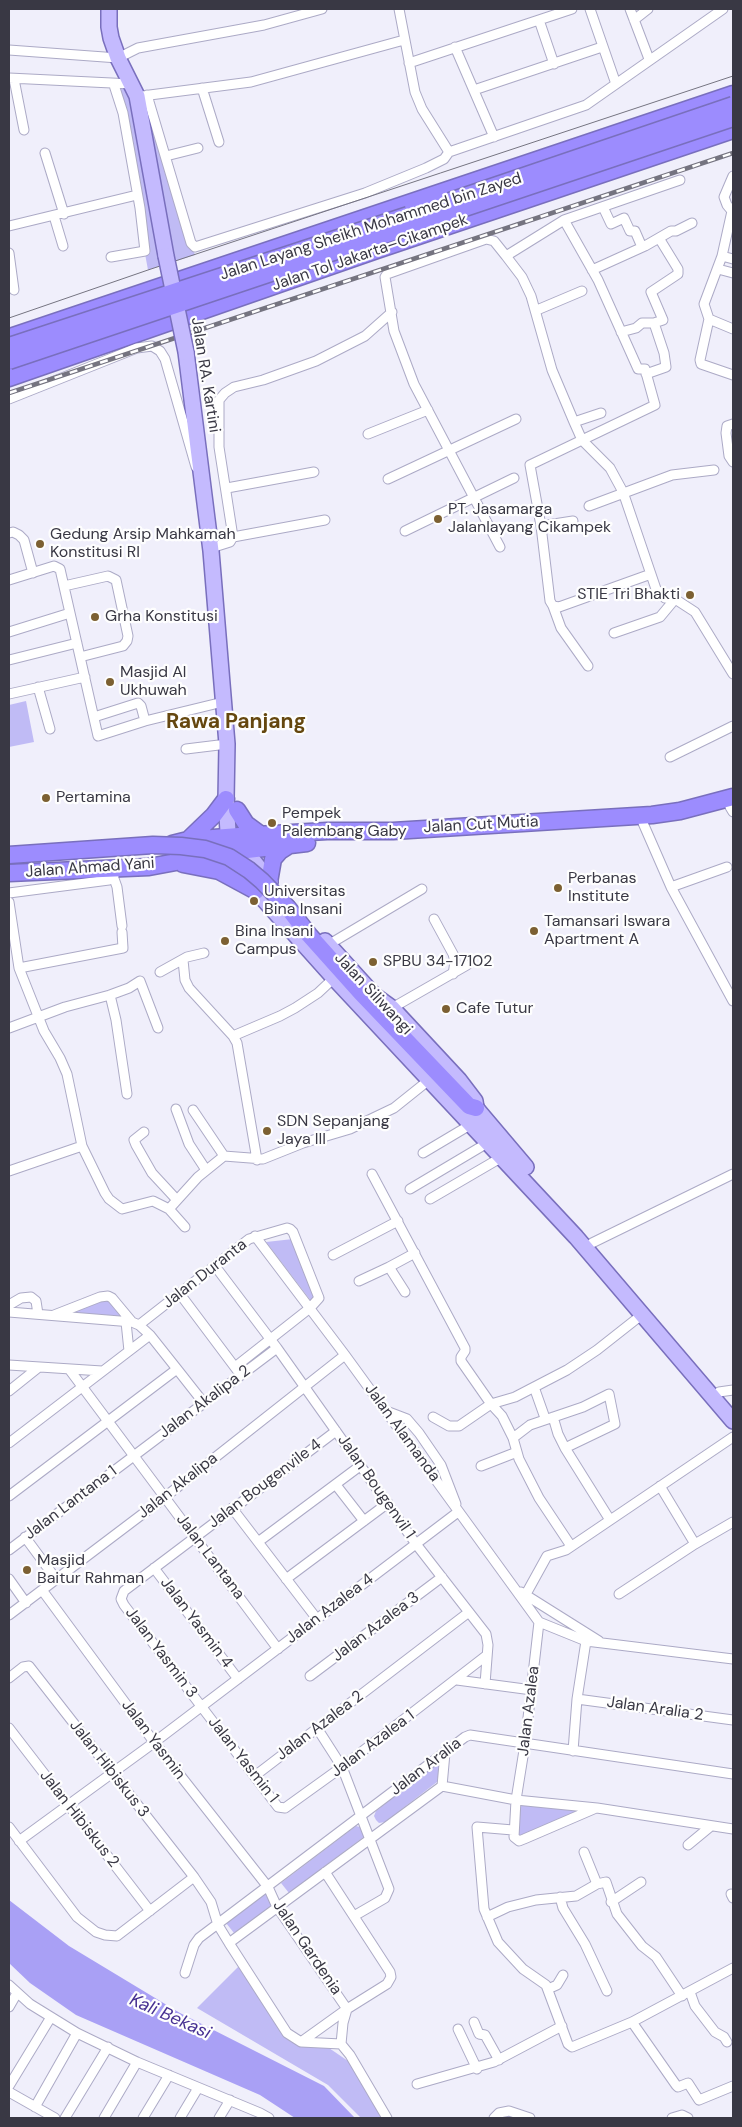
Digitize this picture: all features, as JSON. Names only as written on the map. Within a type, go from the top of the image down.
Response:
[{"type":"highway","name":"Jalan Tol Jakarta–Cikampek","points":[[9,338],[733,94]]},
{"type":"highway","name":"Jalan Layang Sheikh Mohammed bin Zayed","points":[[9,346],[400,218],[733,105]]},
{"type":"highway","name":"Jalan Layang Sheikh Mohammed bin Zayed","points":[[9,361],[733,118]]},
{"type":"highway","name":"Jalan Tol Jakarta–Cikampek","points":[[9,378],[377,250],[733,130]]},
{"type":"highway","points":[[188,840],[214,815],[231,805],[246,824],[261,835]]},
{"type":"highway","name":"Jalan Cut Mutia","points":[[235,844],[261,835],[327,831],[393,831],[652,815],[695,808],[732,806]]},
{"type":"highway","name":"Jalan Cut Mutia","points":[[235,844],[291,844],[643,823],[732,806]]},
{"type":"highway","name":"Jalan Ahmad Yani","points":[[9,862],[149,849],[188,840],[235,844]]},
{"type":"highway","name":"Jalan Ahmad Yani","points":[[9,873],[111,873],[149,867],[235,844]]},
{"type":"highway","points":[[272,884],[273,860],[280,851],[291,844]]},
{"type":"highway","points":[[9,855],[153,845],[205,849],[229,857],[262,880],[360,992],[469,1106],[476,1108]]},
{"type":"highway","points":[[171,861],[219,871],[257,893]]},
{"type":"main road","name":"Jalan RA. Kartini","points":[[109,9],[109,27],[118,58],[139,92],[166,256],[186,352],[211,548],[228,750],[234,767],[231,805],[235,844]]},
{"type":"main road","name":"Jalan Siliwangi","points":[[235,844],[374,995],[392,1008],[459,1080],[475,1101],[476,1108],[494,1139]]},
{"type":"main road","name":"Jalan Siliwangi","points":[[235,844],[236,867],[257,893],[470,1125],[494,1139]]},
{"type":"main road","points":[[257,893],[267,885],[272,884]]},
{"type":"main road","points":[[494,1139],[502,1157],[589,1245]]},
{"type":"main road","points":[[494,1139],[589,1245],[733,1421]]},
{"type":"main road","points":[[644,1312],[726,1391],[733,1408]]},
{"type":"street","points":[[9,50],[118,58],[138,48],[256,27],[322,9]]},
{"type":"street","points":[[399,9],[418,102],[449,152]]},
{"type":"street","points":[[409,63],[572,9]]},
{"type":"street","points":[[590,9],[616,84]]},
{"type":"street","points":[[630,9],[649,59]]},
{"type":"street","points":[[634,20],[648,9]]},
{"type":"street","points":[[139,92],[166,156],[191,243],[195,247],[365,193],[430,166],[444,158],[449,152],[586,105],[649,59],[723,9]]},
{"type":"street","points":[[539,20],[554,64]]},
{"type":"street","points":[[24,130],[12,78],[114,85],[139,92],[202,88],[252,82],[404,40]]},
{"type":"street","points":[[455,47],[494,137]]},
{"type":"street","points":[[474,90],[602,47]]},
{"type":"street","points":[[111,257],[145,251],[123,113],[114,85]]},
{"type":"street","points":[[202,88],[218,142]]},
{"type":"street","points":[[166,156],[198,148]]},
{"type":"street","points":[[45,153],[64,214]]},
{"type":"street","points":[[733,176],[724,197],[732,211],[722,256],[704,304],[709,319],[700,360],[701,364],[733,375]]},
{"type":"street","points":[[506,256],[564,220],[680,180]]},
{"type":"street","points":[[9,226],[137,195]]},
{"type":"street","points":[[603,207],[611,224],[624,218],[630,231],[635,231],[642,247]]},
{"type":"street","points":[[54,216],[62,246]]},
{"type":"street","points":[[564,220],[592,270],[638,369],[645,370],[655,405],[530,465],[541,526],[550,601],[562,628],[588,666]]},
{"type":"street","points":[[592,270],[692,223]]},
{"type":"street","points":[[621,332],[636,328],[642,323],[654,323],[663,320],[651,292],[678,274],[678,269],[659,238]]},
{"type":"street","points":[[500,547],[414,384],[394,331],[385,277],[387,274],[486,239],[494,241],[522,277],[537,310],[552,370],[574,422],[582,440],[610,468],[623,492],[656,589],[665,598],[674,599],[695,612],[733,674]]},
{"type":"street","points":[[9,253],[14,290]]},
{"type":"street","points":[[722,256],[733,259]]},
{"type":"street","points":[[718,269],[733,273]]},
{"type":"street","points":[[537,310],[582,291]]},
{"type":"street","points":[[211,548],[230,542],[233,537],[227,488],[219,447],[219,400],[225,392],[234,387],[263,380],[316,361],[364,336],[392,312]]},
{"type":"street","points":[[709,319],[733,329]]},
{"type":"street","points":[[646,374],[666,367],[664,353],[654,323]]},
{"type":"street","points":[[9,399],[138,348],[152,346],[160,351],[165,359],[192,459],[204,484]]},
{"type":"street","points":[[368,434],[428,410]]},
{"type":"street","points":[[574,422],[601,413]]},
{"type":"street","points":[[388,479],[516,419]]},
{"type":"street","points":[[733,424],[726,426],[726,432],[729,456],[733,462]]},
{"type":"street","points":[[589,506],[672,475],[714,470]]},
{"type":"street","points":[[227,488],[314,472]]},
{"type":"street","points":[[405,531],[514,478]]},
{"type":"street","points":[[233,537],[326,520]]},
{"type":"street","points":[[541,526],[573,521]]},
{"type":"street","points":[[9,533],[19,535],[24,540],[33,573]]},
{"type":"street","points":[[9,580],[57,566],[60,569],[98,736],[144,721],[223,702]]},
{"type":"street","points":[[553,606],[559,608],[651,574]]},
{"type":"street","points":[[64,586],[108,576],[116,580],[128,636],[127,641],[123,646],[80,657]]},
{"type":"street","points":[[614,633],[660,617],[674,599]]},
{"type":"street","points":[[9,632],[70,613]]},
{"type":"street","points":[[9,660],[77,643]]},
{"type":"street","points":[[9,694],[85,677]]},
{"type":"street","points":[[38,687],[50,729]]},
{"type":"street","points":[[94,717],[138,703],[141,706],[144,721]]},
{"type":"street","points":[[670,757],[733,726]]},
{"type":"street","points":[[186,749],[228,750]]},
{"type":"street","points":[[643,823],[671,887],[733,1001]]},
{"type":"street","points":[[671,887],[727,867]]},
{"type":"street","points":[[9,893],[109,880],[111,873]]},
{"type":"street","points":[[20,968],[123,948],[118,887],[111,873]]},
{"type":"street","points":[[328,945],[422,889]]},
{"type":"street","points":[[9,902],[20,968],[44,1031],[67,1074],[82,1146],[105,1193],[122,1209],[153,1201],[169,1209],[185,1227]]},
{"type":"street","points":[[434,919],[453,954],[455,962],[453,974]]},
{"type":"street","points":[[160,972],[184,960],[204,953]]},
{"type":"street","points":[[184,960],[186,980],[189,988],[233,1036],[240,1054],[239,1060],[257,1160]]},
{"type":"street","points":[[392,1008],[467,965]]},
{"type":"street","points":[[233,1036],[296,1008],[318,993],[334,978]]},
{"type":"street","points":[[9,1028],[38,1016],[110,995],[129,988],[140,981],[158,1028]]},
{"type":"street","points":[[110,995],[116,1020],[127,1094]]},
{"type":"street","points":[[169,1209],[206,1170],[224,1156],[257,1160],[270,1157],[303,1143],[334,1135],[367,1122],[394,1108],[429,1080]]},
{"type":"street","points":[[176,1109],[189,1144],[206,1170]]},
{"type":"street","points":[[193,1110],[224,1156]]},
{"type":"street","points":[[423,1154],[470,1125]]},
{"type":"street","points":[[144,1132],[134,1140],[136,1145],[152,1173],[176,1200]]},
{"type":"street","points":[[410,1189],[494,1139]]},
{"type":"street","points":[[9,1171],[82,1146]]},
{"type":"street","points":[[430,1199],[502,1157]]},
{"type":"street","points":[[372,1174],[465,1348],[460,1357],[461,1361],[491,1404],[502,1416],[539,1498],[571,1546]]},
{"type":"street","points":[[589,1245],[733,1174]]},
{"type":"street","points":[[334,1255],[398,1221]]},
{"type":"street","name":"Jalan Duranta","points":[[132,1323],[180,1294],[254,1236],[287,1228],[290,1229],[319,1296],[317,1302],[310,1308]]},
{"type":"street","points":[[254,1236],[345,1355]]},
{"type":"street","points":[[359,1281],[415,1253]]},
{"type":"street","name":"Jalan Bougenvil 1","points":[[215,1266],[277,1348],[416,1544]]},
{"type":"street","points":[[389,1267],[405,1292]]},
{"type":"street","points":[[180,1294],[241,1375]]},
{"type":"street","points":[[54,1315],[100,1297],[108,1296],[112,1298],[132,1323],[150,1335],[203,1402]]},
{"type":"street","points":[[9,1305],[21,1298],[31,1297],[36,1301],[38,1314]]},
{"type":"street","points":[[235,1367],[310,1308]]},
{"type":"street","points":[[9,1312],[132,1323]]},
{"type":"street","points":[[433,1417],[449,1426],[456,1427],[491,1404],[515,1397],[567,1370],[597,1350],[644,1312]]},
{"type":"street","points":[[129,1351],[132,1323]]},
{"type":"street","points":[[9,1443],[150,1335]]},
{"type":"street","name":"Jalan Akalipa 2","points":[[134,1456],[203,1402],[277,1348]]},
{"type":"street","name":"Jalan Akalipa","points":[[9,1615],[345,1355]]},
{"type":"street","name":"Jalan Alamanda","points":[[345,1355],[539,1622]]},
{"type":"street","points":[[19,1383],[12,1365],[102,1371]]},
{"type":"street","points":[[9,1390],[39,1367]]},
{"type":"street","name":"Jalan Lantana","points":[[69,1369],[278,1648]]},
{"type":"street","points":[[9,1496],[177,1369]]},
{"type":"street","points":[[534,1387],[565,1448],[610,1520]]},
{"type":"street","points":[[513,1438],[530,1425],[583,1407],[609,1394],[615,1424],[565,1448]]},
{"type":"street","points":[[386,1411],[407,1419],[436,1456],[453,1492],[458,1512]]},
{"type":"street","name":"Jalan Bougenvile 4","points":[[121,1599],[124,1591],[336,1431]]},
{"type":"street","points":[[526,1594],[547,1556],[571,1546],[733,1437]]},
{"type":"street","points":[[481,1466],[517,1452]]},
{"type":"street","name":"Jalan Lantana 1","points":[[9,1550],[134,1456]]},
{"type":"street","points":[[258,1542],[360,1466]]},
{"type":"street","points":[[336,1485],[364,1522]]},
{"type":"street","points":[[660,1486],[695,1544]]},
{"type":"street","points":[[286,1579],[388,1503]]},
{"type":"street","points":[[232,1508],[317,1619]]},
{"type":"street","name":"Jalan Azalea 4","points":[[20,1841],[112,1774],[458,1512]]},
{"type":"street","points":[[619,1594],[695,1544],[733,1522]]},
{"type":"street","points":[[25,1537],[56,1579]]},
{"type":"street","points":[[416,1544],[488,1639],[485,1684]]},
{"type":"street","name":"Jalan Yasmin 4","points":[[154,1568],[238,1679]]},
{"type":"street","name":"Jalan Azalea 3","points":[[310,1676],[442,1577]]},
{"type":"street","points":[[9,1578],[26,1602]]},
{"type":"street","points":[[514,1589],[526,1594],[602,1643]]},
{"type":"street","name":"Jalan Yasmin","points":[[42,1590],[154,1742],[268,1887]]},
{"type":"street","name":"Jalan Yasmin 3","points":[[121,1599],[202,1706]]},
{"type":"street","name":"Jalan Azalea 2","points":[[256,1775],[469,1612]]},
{"type":"street","points":[[539,1622],[586,1641],[733,1659]]},
{"type":"street","name":"Jalan Azalea","points":[[513,1830],[539,1622]]},
{"type":"street","points":[[573,1751],[577,1699],[586,1641]]},
{"type":"street","name":"Jalan Azalea 1","points":[[288,1808],[457,1680],[487,1655]]},
{"type":"street","name":"Jalan Hibiskus 3","points":[[9,1678],[23,1667],[28,1666],[194,1877],[211,1902],[218,1925],[229,1943],[288,2033],[301,2042]]},
{"type":"street","points":[[457,1680],[532,1690]]},
{"type":"street","name":"Jalan Aralia 2","points":[[577,1699],[733,1720]]},
{"type":"street","name":"Jalan Yasmin 1","points":[[202,1706],[256,1775],[278,1807],[288,1808]]},
{"type":"street","name":"Jalan Hibiskus 2","points":[[9,1728],[150,1911]]},
{"type":"street","points":[[317,1728],[342,1768],[371,1838],[389,1889],[385,1898],[354,1916]]},
{"type":"street","name":"Jalan Aralia","points":[[186,1973],[196,1940],[470,1735],[733,1774]]},
{"type":"street","points":[[442,1786],[445,1753]]},
{"type":"street","name":"Jalan Aralia","points":[[229,1943],[442,1786],[516,1800],[597,1808],[733,1829]]},
{"type":"street","points":[[597,1808],[519,1841],[514,1837],[513,1830],[477,1827],[482,1894],[487,1917],[498,1942],[508,1954],[548,1989],[568,2044],[572,2047],[632,2022],[733,1968]]},
{"type":"street","points":[[688,1845],[711,1826]]},
{"type":"street","points":[[9,1827],[77,1917],[96,1932],[111,1937],[117,1936],[194,1877]]},
{"type":"street","points":[[584,1852],[597,1884]]},
{"type":"street","points":[[301,2042],[347,2009],[387,1984],[391,1977],[390,1972],[325,1872]]},
{"type":"street","points":[[611,1902],[640,1882]]},
{"type":"street","points":[[487,1917],[508,1907],[542,1898],[576,1896],[597,1884],[607,1883],[611,1902],[630,1932],[659,1961],[715,2032],[724,2036],[727,2042]]},
{"type":"street","name":"Jalan Gardenia","points":[[268,1887],[277,1907],[347,2009]]},
{"type":"street","points":[[560,1897],[563,1908],[585,1944],[607,1991]]},
{"type":"street","points":[[548,1989],[556,1985],[563,1975]]},
{"type":"street","points":[[9,1985],[30,2004],[78,2033],[137,2062],[230,2100],[258,2116],[269,2118]]},
{"type":"street","points":[[9,2007],[17,1994]]},
{"type":"street","points":[[347,2009],[343,2023],[341,2044],[364,2077],[387,2118]]},
{"type":"street","points":[[9,2086],[51,2018]]},
{"type":"street","points":[[474,2022],[479,2034],[485,2035],[499,2060]]},
{"type":"street","points":[[632,2022],[676,2085],[688,2083],[699,2100],[733,2086]]},
{"type":"street","points":[[417,2084],[477,2069],[499,2060],[562,2026]]},
{"type":"street","points":[[458,2029],[477,2069]]},
{"type":"street","points":[[35,2107],[78,2033]]},
{"type":"street","points":[[301,2042],[341,2044]]},
{"type":"street","points":[[65,2118],[108,2047]]},
{"type":"street","points":[[104,2118],[137,2062]]},
{"type":"street","points":[[143,2118],[169,2075]]},
{"type":"street","points":[[180,2118],[198,2088]]},
{"type":"street","points":[[9,2092],[55,2118]]},
{"type":"street","points":[[219,2118],[230,2100]]},
{"type":"street","points":[[494,2118],[500,2112],[530,2118]]},
{"type":"street","points":[[672,2118],[682,2114],[688,2118]]},
{"type":"shaded area","points":[[114,85],[147,95],[195,255],[148,270]]},
{"type":"shaded area","points":[[26,701],[34,742],[9,747],[9,705]]},
{"type":"shaded area","points":[[293,1239],[319,1296],[311,1301],[266,1242]]},
{"type":"shaded area","points":[[110,1296],[123,1317],[68,1312]]},
{"type":"shaded area","points":[[438,1763],[441,1764],[437,1782],[385,1822],[379,1823],[376,1820],[374,1816],[376,1811]]},
{"type":"shaded area","points":[[522,1803],[585,1810],[521,1839],[515,1832]]},
{"type":"shaded area","points":[[356,1826],[360,1827],[365,1836],[289,1893],[281,1883]]},
{"type":"shaded area","points":[[265,1894],[273,1905],[234,1933],[226,1923]]},
{"type":"shaded area","points":[[240,1965],[288,2035],[329,2048],[348,2061],[382,2118],[361,2118],[328,2085],[197,2008]]},
{"type":"water","name":"Kali Bekasi","points":[[9,1900],[69,1946],[180,2013],[324,2086],[355,2118],[295,2118],[260,2095],[76,2015],[30,1983],[9,1963]]},
{"type":"tram line","points":[[9,318],[733,76]]},
{"type":"railway","points":[[9,393],[733,153]]},
{"type":"place","name":"PT. Jasamarga Jalanlayang Cikampek","points":[[438,519]]},
{"type":"place","name":"Gedung Arsip Mahkamah Konstitusi RI","points":[[40,544]]},
{"type":"place","name":"STIE Tri Bhakti","points":[[690,595]]},
{"type":"place","name":"Grha Konstitusi","points":[[95,617]]},
{"type":"place","name":"Masjid Al Ukhuwah","points":[[110,682]]},
{"type":"place","name":"Pertamina","points":[[46,798]]},
{"type":"place","name":"Pempek Palembang Gaby","points":[[272,823]]},
{"type":"place","name":"Perbanas Institute","points":[[558,888]]},
{"type":"place","name":"Universitas Bina Insani","points":[[254,901]]},
{"type":"place","name":"Tamansari Iswara Apartment A","points":[[534,931]]},
{"type":"place","name":"Bina Insani Campus","points":[[225,941]]},
{"type":"place","name":"SPBU 34-17102","points":[[373,962]]},
{"type":"place","name":"Cafe Tutur","points":[[446,1009]]},
{"type":"place","name":"SDN Sepanjang Jaya III","points":[[267,1131]]},
{"type":"place","name":"Masjid Baitur Rahman","points":[[27,1570]]},
{"type":"district","name":"Rawa Panjang","points":[[236,722]]}]
